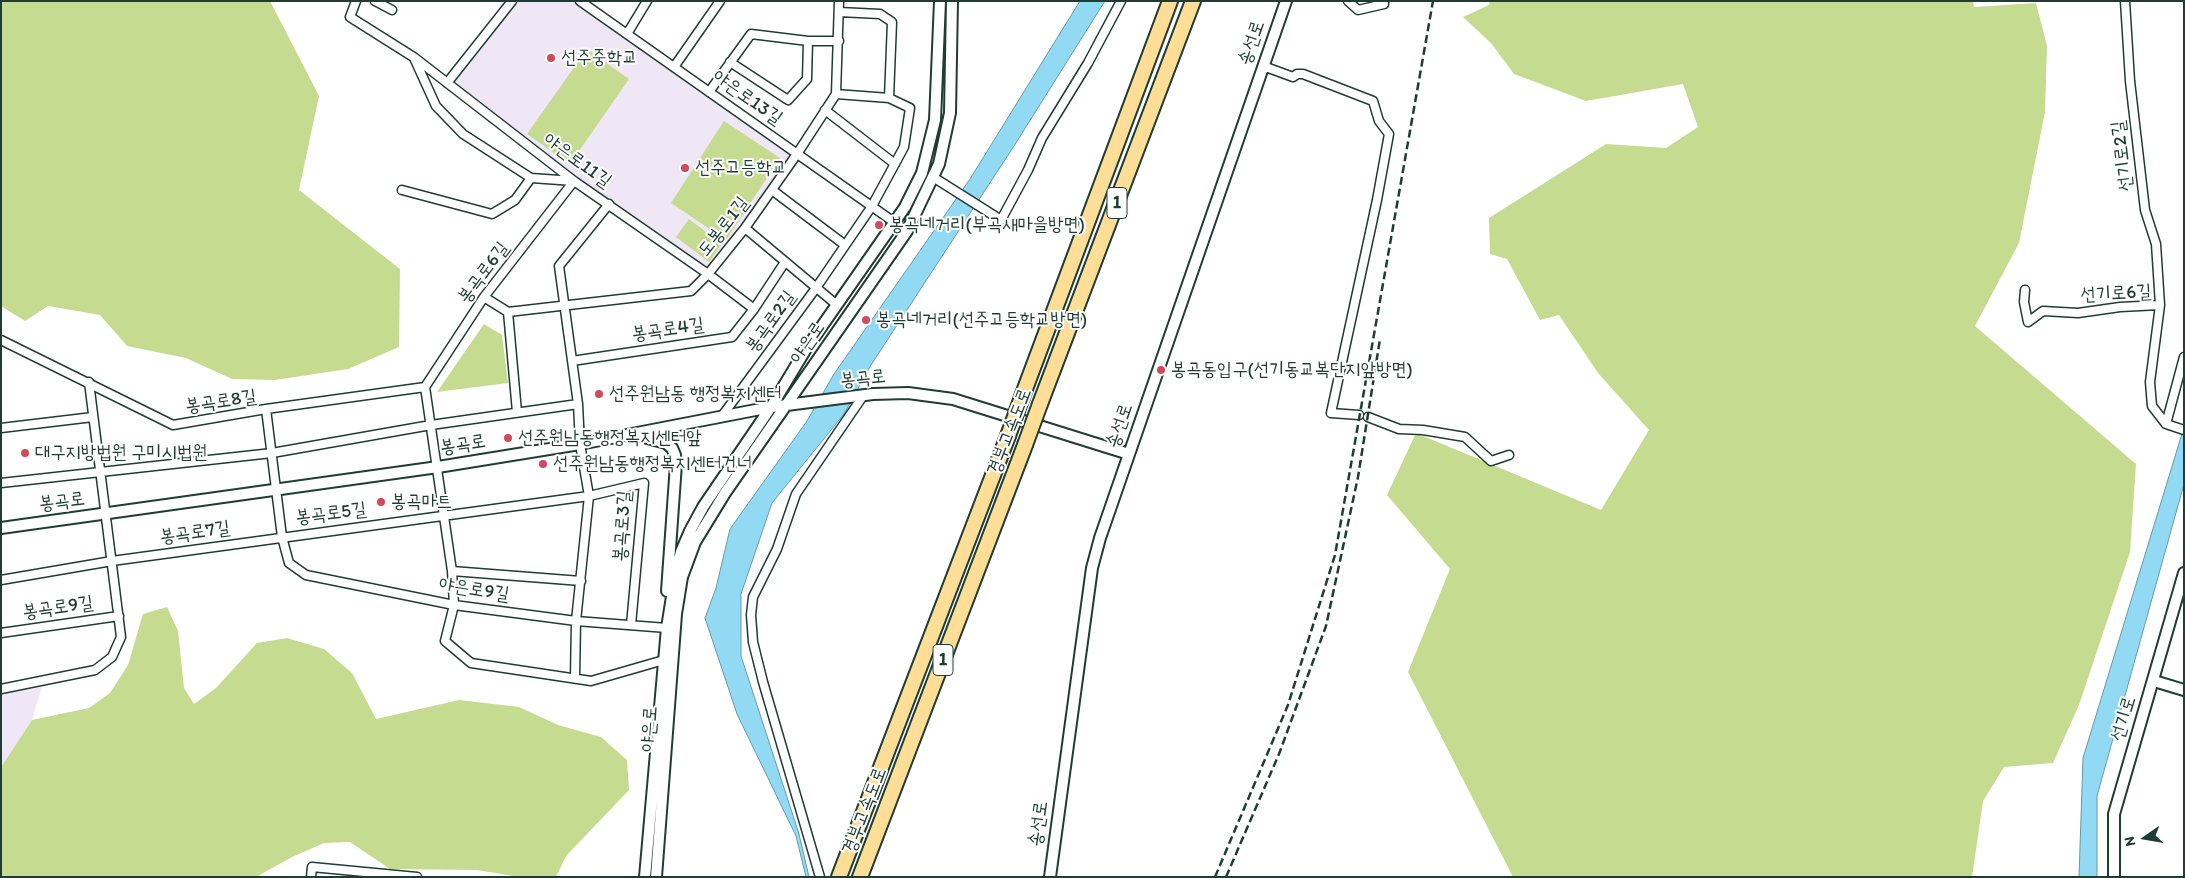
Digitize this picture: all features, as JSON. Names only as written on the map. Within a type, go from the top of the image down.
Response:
[{"type":"highway","name":"경부고속도로","points":[[839,877],[1008,436],[1170,1]]},
{"type":"highway","name":"경부고속도로","points":[[861,876],[1193,1]]},
{"type":"street","name":"야은로11길","points":[[356,1],[350,17],[415,58],[574,181],[708,274],[754,309]]},
{"type":"street","points":[[375,1],[392,10]]},
{"type":"street","points":[[447,83],[512,1]]},
{"type":"street","name":"야은로13길","points":[[580,1],[894,222]]},
{"type":"street","points":[[674,67],[720,1]]},
{"type":"street","points":[[836,94],[839,1]]},
{"type":"street","name":"야은로","points":[[645,877],[667,628],[676,571],[690,531],[703,507],[771,407],[806,348],[904,207],[922,173],[935,120],[940,1]]},
{"type":"street","name":"야은로","points":[[656,877],[676,614],[682,576],[695,542],[726,493],[908,231],[938,164],[950,113],[952,1]]},
{"type":"street","points":[[933,176],[1001,220],[1028,170],[1042,138],[1061,110],[1121,1]]},
{"type":"street","name":"송선로","points":[[1050,877],[1092,568],[1105,521],[1286,1]]},
{"type":"street","points":[[1348,1],[1358,10],[1384,4],[1384,1]]},
{"type":"street","name":"선기로2길","points":[[2125,1],[2130,81],[2145,210],[2156,244],[2160,305]]},
{"type":"street","points":[[626,34],[643,3]]},
{"type":"street","points":[[839,12],[880,14],[892,22],[889,98]]},
{"type":"street","points":[[709,92],[751,34],[808,41],[839,41]]},
{"type":"street","points":[[730,62],[788,100],[807,79],[808,41]]},
{"type":"street","points":[[415,58],[436,106],[462,134],[531,178],[574,181]]},
{"type":"street","points":[[1263,66],[1294,77],[1297,74],[1303,74],[1374,101],[1379,121],[1389,134],[1375,210],[1331,413],[1360,415]]},
{"type":"street","name":"봉곡로2길","points":[[722,416],[816,288],[872,206],[904,147],[910,108],[889,98],[836,94]]},
{"type":"street","name":"도봉로1길","points":[[708,274],[772,190],[836,94]]},
{"type":"street","points":[[825,110],[895,164]]},
{"type":"street","points":[[402,190],[492,214],[515,200],[531,178]]},
{"type":"street","name":"봉곡로6길","points":[[425,387],[484,298],[574,181]]},
{"type":"street","points":[[772,190],[845,245]]},
{"type":"street","points":[[580,444],[578,404],[559,266],[609,204]]},
{"type":"street","points":[[744,228],[837,305]]},
{"type":"street","points":[[754,309],[785,262]]},
{"type":"street","name":"봉곡로4길","points":[[508,312],[691,291],[708,274]]},
{"type":"street","name":"선기로6길","points":[[2025,290],[2024,302],[2028,322],[2043,311],[2078,313],[2120,307],[2160,305],[2150,382],[2152,406],[2166,424]]},
{"type":"street","points":[[484,298],[508,312],[516,412]]},
{"type":"street","name":"봉곡로4길","points":[[572,361],[732,337],[754,309]]},
{"type":"street","name":"봉곡로8길","points":[[1,340],[173,425],[266,409],[276,488]]},
{"type":"street","points":[[2184,357],[2166,424],[2184,430]]},
{"type":"street","name":"봉곡로9길","points":[[1,688],[95,670],[112,657],[121,638],[89,382]]},
{"type":"street","points":[[266,409],[425,387],[452,571],[454,605],[444,641],[471,663],[591,681],[664,660]]},
{"type":"street","name":"봉곡로","points":[[1,528],[580,444],[771,407],[908,392],[953,399],[1129,454]]},
{"type":"street","points":[[820,877],[762,682],[753,642],[751,614],[753,597],[776,549],[796,494],[863,396]]},
{"type":"street","points":[[1,483],[272,453],[431,425],[578,404]]},
{"type":"street","points":[[1,428],[93,417]]},
{"type":"street","points":[[1368,417],[1399,429],[1423,430],[1465,437],[1491,460],[1509,455]]},
{"type":"street","points":[[632,434],[666,443],[672,448],[675,455],[667,628]]},
{"type":"street","name":"봉곡로3길","points":[[575,678],[576,621],[589,496],[580,444]]},
{"type":"street","name":"봉곡로3길","points":[[443,516],[589,496],[644,483],[630,624]]},
{"type":"street","points":[[276,488],[282,537]]},
{"type":"street","name":"봉곡로5길","points":[[282,537],[443,516]]},
{"type":"street","name":"야은로9길","points":[[282,537],[287,556],[294,568],[306,575],[454,605],[576,621],[667,628]]},
{"type":"street","name":"봉곡로7길","points":[[112,561],[282,537]]},
{"type":"street","name":"봉곡로9길","points":[[1,580],[112,561]]},
{"type":"street","points":[[452,571],[581,580]]},
{"type":"street","name":"선기로","points":[[2114,877],[2114,814],[2184,574]]},
{"type":"street","name":"봉곡로9길","points":[[1,633],[119,616]]},
{"type":"street","points":[[2154,682],[2184,690]]},
{"type":"street","points":[[311,877],[312,867],[416,877]]},
{"type":"shaded area","points":[[512,1],[580,1],[797,154],[708,274],[609,204],[447,83]]},
{"type":"shaded area","points":[[42,687],[32,720],[1,767],[1,694]]},
{"type":"green space","points":[[1,1],[270,1],[319,96],[299,190],[400,269],[399,347],[348,369],[275,380],[232,379],[186,358],[127,346],[100,315],[48,306],[25,321],[1,306]]},
{"type":"green space","points":[[1490,1],[1973,1],[1974,7],[2036,3],[2047,46],[2045,112],[2019,243],[1975,326],[2136,464],[2130,552],[2079,705],[2053,763],[2004,767],[1983,801],[1972,877],[1513,877],[1408,672],[1450,569],[1387,495],[1416,433],[1601,510],[1649,430],[1598,373],[1559,315],[1540,320],[1507,259],[1490,254],[1489,218],[1606,144],[1666,148],[1698,127],[1683,84],[1586,101],[1514,74],[1491,43],[1463,17],[1489,5]]},
{"type":"green space","points":[[587,49],[629,79],[570,164],[527,134]]},
{"type":"green space","points":[[724,121],[780,158],[726,240],[671,203]]},
{"type":"green space","points":[[689,219],[722,244],[709,262],[676,237]]},
{"type":"green space","points":[[484,324],[502,335],[508,383],[437,392]]},
{"type":"green space","points":[[167,607],[178,631],[184,688],[194,704],[216,688],[257,643],[287,638],[324,649],[352,673],[376,719],[459,700],[519,707],[558,725],[601,737],[627,760],[629,790],[566,856],[556,877],[519,877],[477,870],[390,869],[350,842],[324,843],[292,857],[256,877],[1,877],[1,767],[32,720],[89,708],[110,693],[128,665],[143,614]]},
{"type":"water","points":[[1080,1],[1105,1],[1014,146],[871,365],[844,414],[772,503],[741,594],[741,656],[799,834],[809,877],[806,877],[796,836],[737,714],[705,618],[716,588],[730,529],[807,421],[834,374],[970,179]]},
{"type":"water","points":[[2184,427],[2184,484],[2097,796],[2097,877],[2079,877],[2083,758]]},
{"type":"railway","points":[[1215,877],[1288,705],[1335,555],[1433,1]]},
{"type":"railway","points":[[1226,877],[1279,754],[1326,626],[1358,477],[1380,339]]},
{"type":"place","name":"선주중학교","points":[[551,58]]},
{"type":"place","name":"선주고등학교","points":[[685,168]]},
{"type":"place","name":"봉곡네거리(부곡새마을방면)","points":[[879,225]]},
{"type":"place","name":"봉곡네거리(선주고등학교방면)","points":[[866,320]]},
{"type":"place","name":"봉곡동입구(선기동교복단지앞방면)","points":[[1161,370]]},
{"type":"place","name":"선주원남동 행정복지센터","points":[[599,394]]},
{"type":"place","name":"선주원남동행정복지센터앞","points":[[508,438]]},
{"type":"place","name":"대구지방법원 구미시법원","points":[[25,453]]},
{"type":"place","name":"선주원남동행정복지센터건너","points":[[543,464]]},
{"type":"place","name":"봉곡마트","points":[[381,502]]}]
